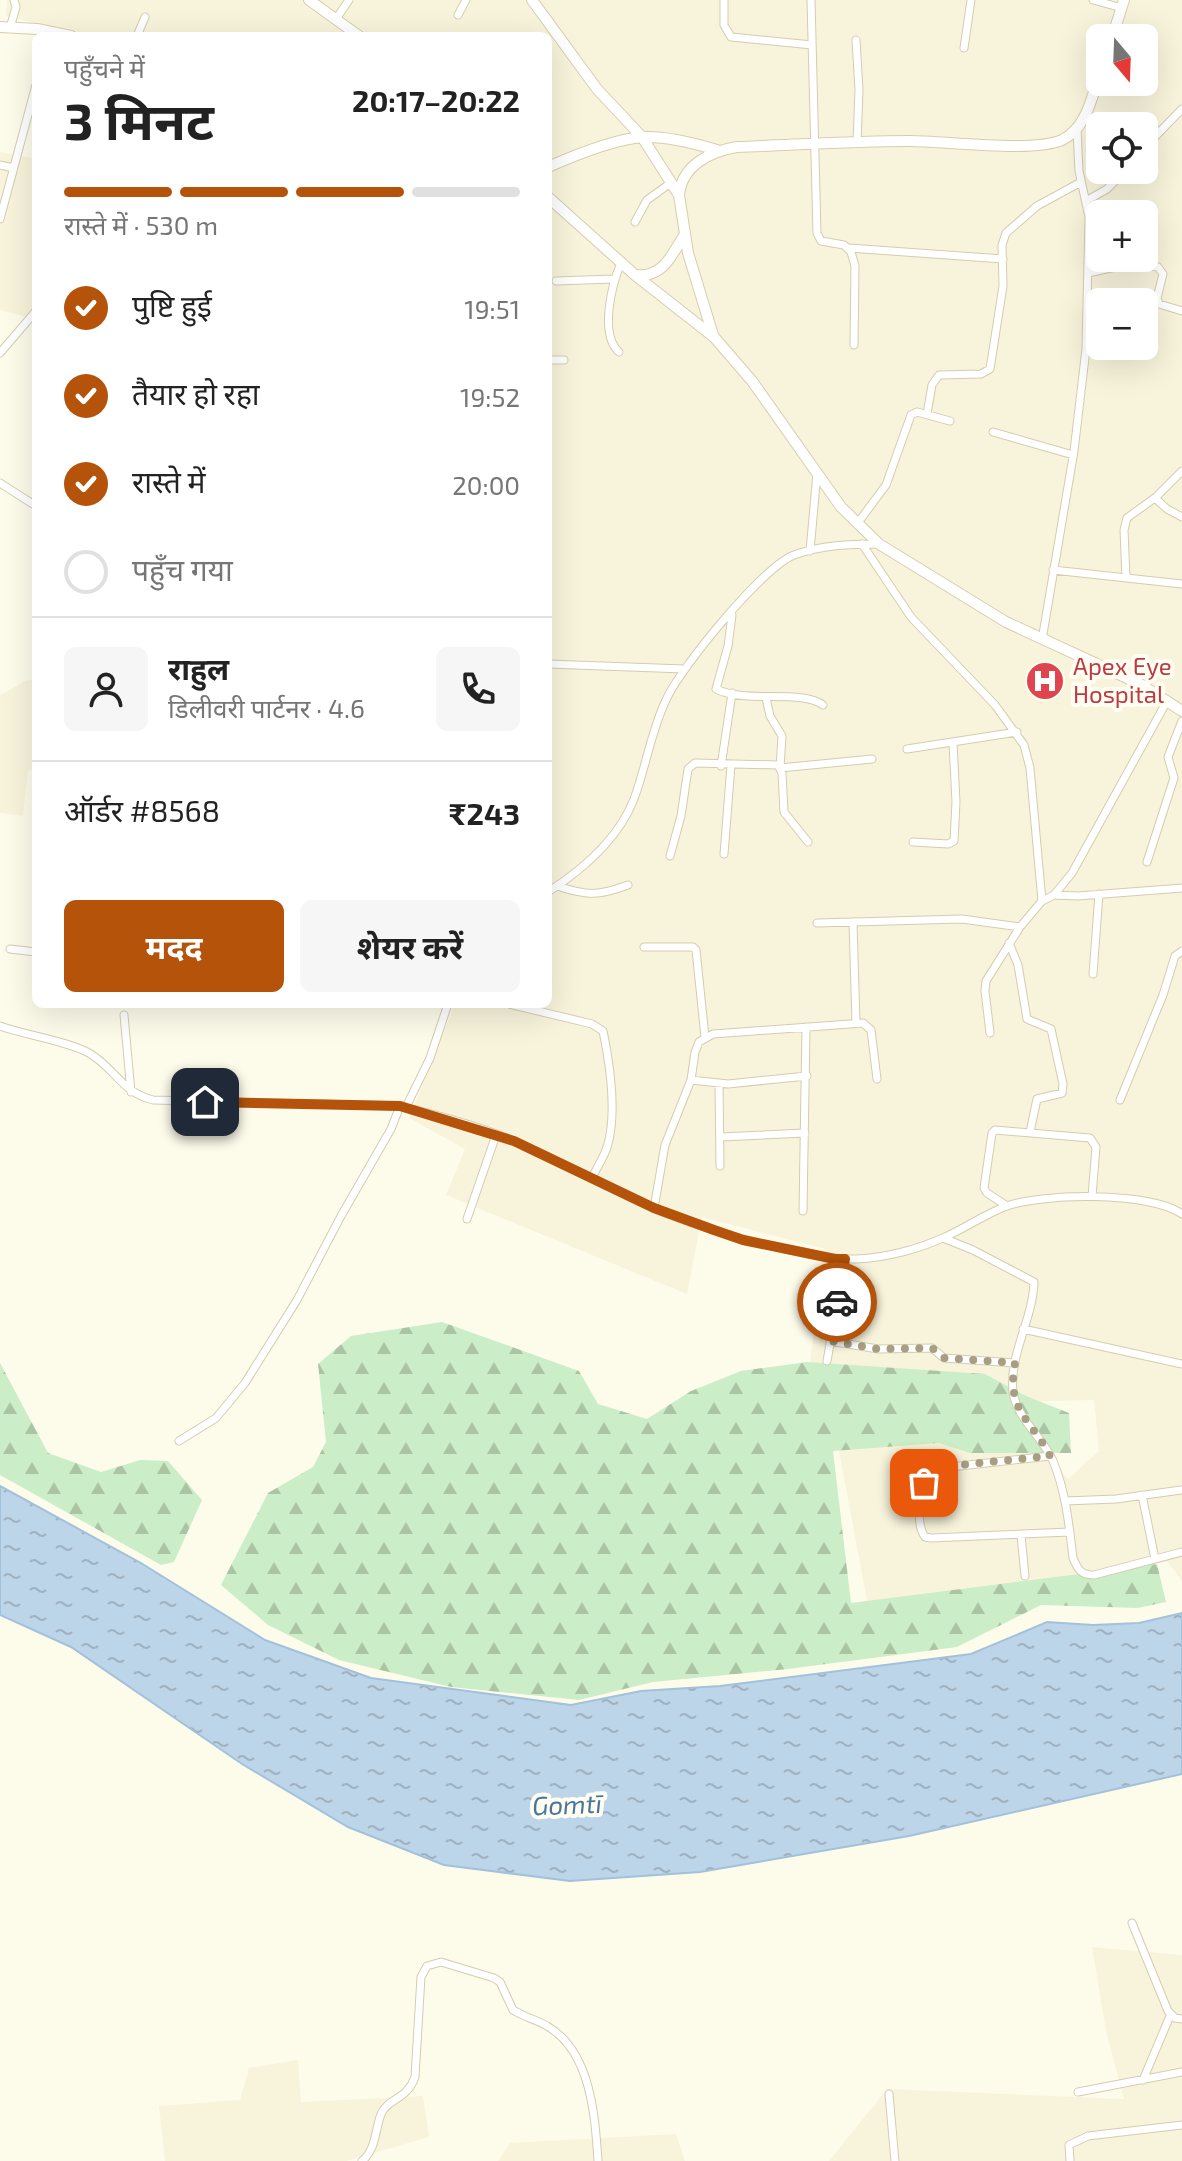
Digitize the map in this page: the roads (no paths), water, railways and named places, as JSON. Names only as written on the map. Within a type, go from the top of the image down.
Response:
[{"type":"main road","points":[[309,0],[354,32]]},
{"type":"main road","points":[[532,0],[597,89],[642,137],[679,195]]},
{"type":"main road","points":[[1117,24],[1123,4]]},
{"type":"main road","points":[[5,27],[38,32]]},
{"type":"main road","points":[[714,337],[694,276],[679,195],[688,173],[699,161],[717,150],[737,147],[909,141],[1030,145],[1063,139],[1077,129],[1092,96]]},
{"type":"main road","points":[[552,165],[590,150],[642,137],[689,142],[717,150]]},
{"type":"main road","points":[[552,201],[635,275],[714,337],[752,381],[841,507],[879,544],[1006,622],[1140,684],[1180,710]]},
{"type":"main road","points":[[635,275],[660,270],[670,261],[685,234]]},
{"type":"street","points":[[5,27],[16,7],[14,0]]},
{"type":"street","points":[[336,19],[349,0]]},
{"type":"street","points":[[458,15],[466,0]]},
{"type":"street","points":[[724,0],[724,25],[731,37],[812,45]]},
{"type":"street","points":[[811,0],[819,238],[849,248],[1003,259]]},
{"type":"street","points":[[964,48],[971,0]]},
{"type":"street","points":[[1093,0],[1123,4]]},
{"type":"street","points":[[139,32],[145,17]]},
{"type":"street","points":[[856,40],[859,90],[857,143]]},
{"type":"street","points":[[0,219],[32,99]]},
{"type":"street","points":[[1158,134],[1182,109]]},
{"type":"street","points":[[1077,129],[1081,182],[1086,201]]},
{"type":"street","points":[[0,165],[13,168]]},
{"type":"street","points":[[635,222],[647,200],[672,182]]},
{"type":"street","points":[[927,414],[932,385],[939,375],[981,374],[990,369],[1003,286],[1004,239],[1017,222],[1037,206],[1081,182]]},
{"type":"street","points":[[1088,200],[1113,184]]},
{"type":"street","points":[[849,248],[855,266],[854,345]]},
{"type":"street","points":[[619,352],[611,341],[609,303],[621,263]]},
{"type":"street","points":[[1042,640],[1073,455],[1086,349],[1088,273],[1133,263],[1158,267],[1163,274],[1157,298],[1159,304],[1182,311]]},
{"type":"street","points":[[556,281],[614,279]]},
{"type":"street","points":[[0,353],[32,316]]},
{"type":"street","points":[[552,360],[564,360]]},
{"type":"street","points":[[857,524],[886,485],[909,419],[917,412],[950,421]]},
{"type":"street","points":[[993,432],[1073,455]]},
{"type":"street","points":[[810,551],[817,470]]},
{"type":"street","points":[[1126,578],[1124,530],[1127,518],[1155,498],[1182,471]]},
{"type":"street","points":[[0,483],[32,503]]},
{"type":"street","points":[[1155,498],[1182,517]]},
{"type":"street","points":[[862,544],[911,617],[1017,732],[1028,754],[1042,901]]},
{"type":"street","points":[[552,889],[603,846],[626,817],[664,704],[684,669],[732,613],[779,564],[792,556],[810,551],[879,544]]},
{"type":"street","points":[[1053,570],[1182,584]]},
{"type":"street","points":[[732,613],[728,646],[715,685],[719,691],[766,698],[807,697],[823,705]]},
{"type":"street","points":[[552,664],[684,669]]},
{"type":"street","points":[[721,766],[732,693]]},
{"type":"street","points":[[1180,710],[1182,696]]},
{"type":"street","points":[[766,698],[772,720],[782,736],[780,768],[784,812],[808,842]]},
{"type":"street","points":[[1054,895],[1089,843],[1167,701]]},
{"type":"street","points":[[1147,862],[1174,778],[1168,757],[1182,721]]},
{"type":"street","points":[[907,749],[1017,732]]},
{"type":"street","points":[[913,842],[948,844],[954,841],[953,743]]},
{"type":"street","points":[[670,856],[690,766],[695,763],[721,766],[775,764],[780,768],[872,759]]},
{"type":"street","points":[[724,854],[731,765]]},
{"type":"street","points":[[557,886],[589,895],[628,885]]},
{"type":"street","points":[[990,1033],[986,981],[1020,927],[1042,901],[1054,895],[1182,888]]},
{"type":"street","points":[[1093,974],[1099,894]]},
{"type":"street","points":[[817,923],[962,919],[1020,927]]},
{"type":"street","points":[[853,922],[856,1023]]},
{"type":"street","points":[[1009,943],[1018,965],[1027,1019],[1051,1029],[1063,1084],[1059,1095],[1037,1099],[1030,1132]]},
{"type":"street","points":[[644,947],[693,947],[696,950],[705,1037]]},
{"type":"street","points":[[10,949],[32,952]]},
{"type":"street","points":[[1120,1100],[1163,995],[1175,956],[1182,951]]},
{"type":"street","points":[[179,1441],[216,1418],[245,1383],[297,1300],[430,1058],[447,1008]]},
{"type":"street","points":[[526,1008],[592,1024],[603,1031],[611,1127],[608,1144],[592,1178]]},
{"type":"street","points":[[124,1015],[131,1092]]},
{"type":"street","points":[[654,1208],[669,1130],[691,1080],[695,1052],[705,1037],[863,1023],[871,1030],[877,1079]]},
{"type":"street","points":[[0,1026],[86,1051],[131,1092],[153,1100],[403,1106],[496,1135],[654,1208],[743,1240],[835,1259],[876,1258],[943,1238],[1007,1206],[1092,1196],[1146,1200],[1163,1204],[1182,1214]]},
{"type":"street","points":[[803,1211],[806,1027]]},
{"type":"street","points":[[691,1080],[719,1083],[807,1076]]},
{"type":"street","points":[[719,1083],[720,1166]]},
{"type":"street","points":[[1007,1206],[984,1188],[995,1130],[1090,1138],[1095,1143],[1092,1196]]},
{"type":"street","points":[[720,1137],[805,1133]]},
{"type":"street","points":[[467,1219],[496,1135]]},
{"type":"street","points":[[943,1238],[1032,1280],[1035,1286],[1012,1380],[1018,1411],[1041,1439],[1050,1456],[1065,1501],[1077,1569],[1084,1575],[1094,1575],[1182,1552]]},
{"type":"street","points":[[827,1361],[845,1259]]},
{"type":"street","points":[[1023,1329],[1182,1364]]},
{"type":"street","points":[[830,1341],[878,1349],[932,1348],[944,1358],[1015,1363]]},
{"type":"street","points":[[1050,1456],[933,1469],[921,1494],[921,1531],[925,1537],[1070,1532]]},
{"type":"street","points":[[1065,1501],[1181,1490]]},
{"type":"street","points":[[1142,1495],[1155,1559]]},
{"type":"street","points":[[1021,1535],[1025,1576]]},
{"type":"street","points":[[1132,1923],[1170,2016],[1143,2080]]},
{"type":"street","points":[[362,2161],[373,2145],[385,2107],[411,2088],[415,2077],[421,1977],[427,1966],[441,1962],[494,1978],[500,1982],[513,2010],[548,2026],[565,2041],[582,2067],[587,2084],[598,2161]]},
{"type":"street","points":[[1170,2016],[1182,2019]]},
{"type":"street","points":[[1078,2092],[1182,2072]]},
{"type":"street","points":[[889,2094],[895,2161]]},
{"type":"street","points":[[1070,2161],[1069,2145],[1088,2136],[1182,2125]]},
{"type":"water","name":"Gomtī","points":[[0,1486],[141,1563],[265,1640],[371,1678],[571,1705],[641,1691],[720,1686],[971,1654],[1047,1622],[1093,1625],[1139,1623],[1182,1613],[1182,1774],[909,1836],[700,1872],[570,1881],[444,1865],[348,1827],[242,1764],[71,1647],[0,1615]]},
{"type":"place","name":"Apex Eye Hospital","points":[[1045,681]]}]
